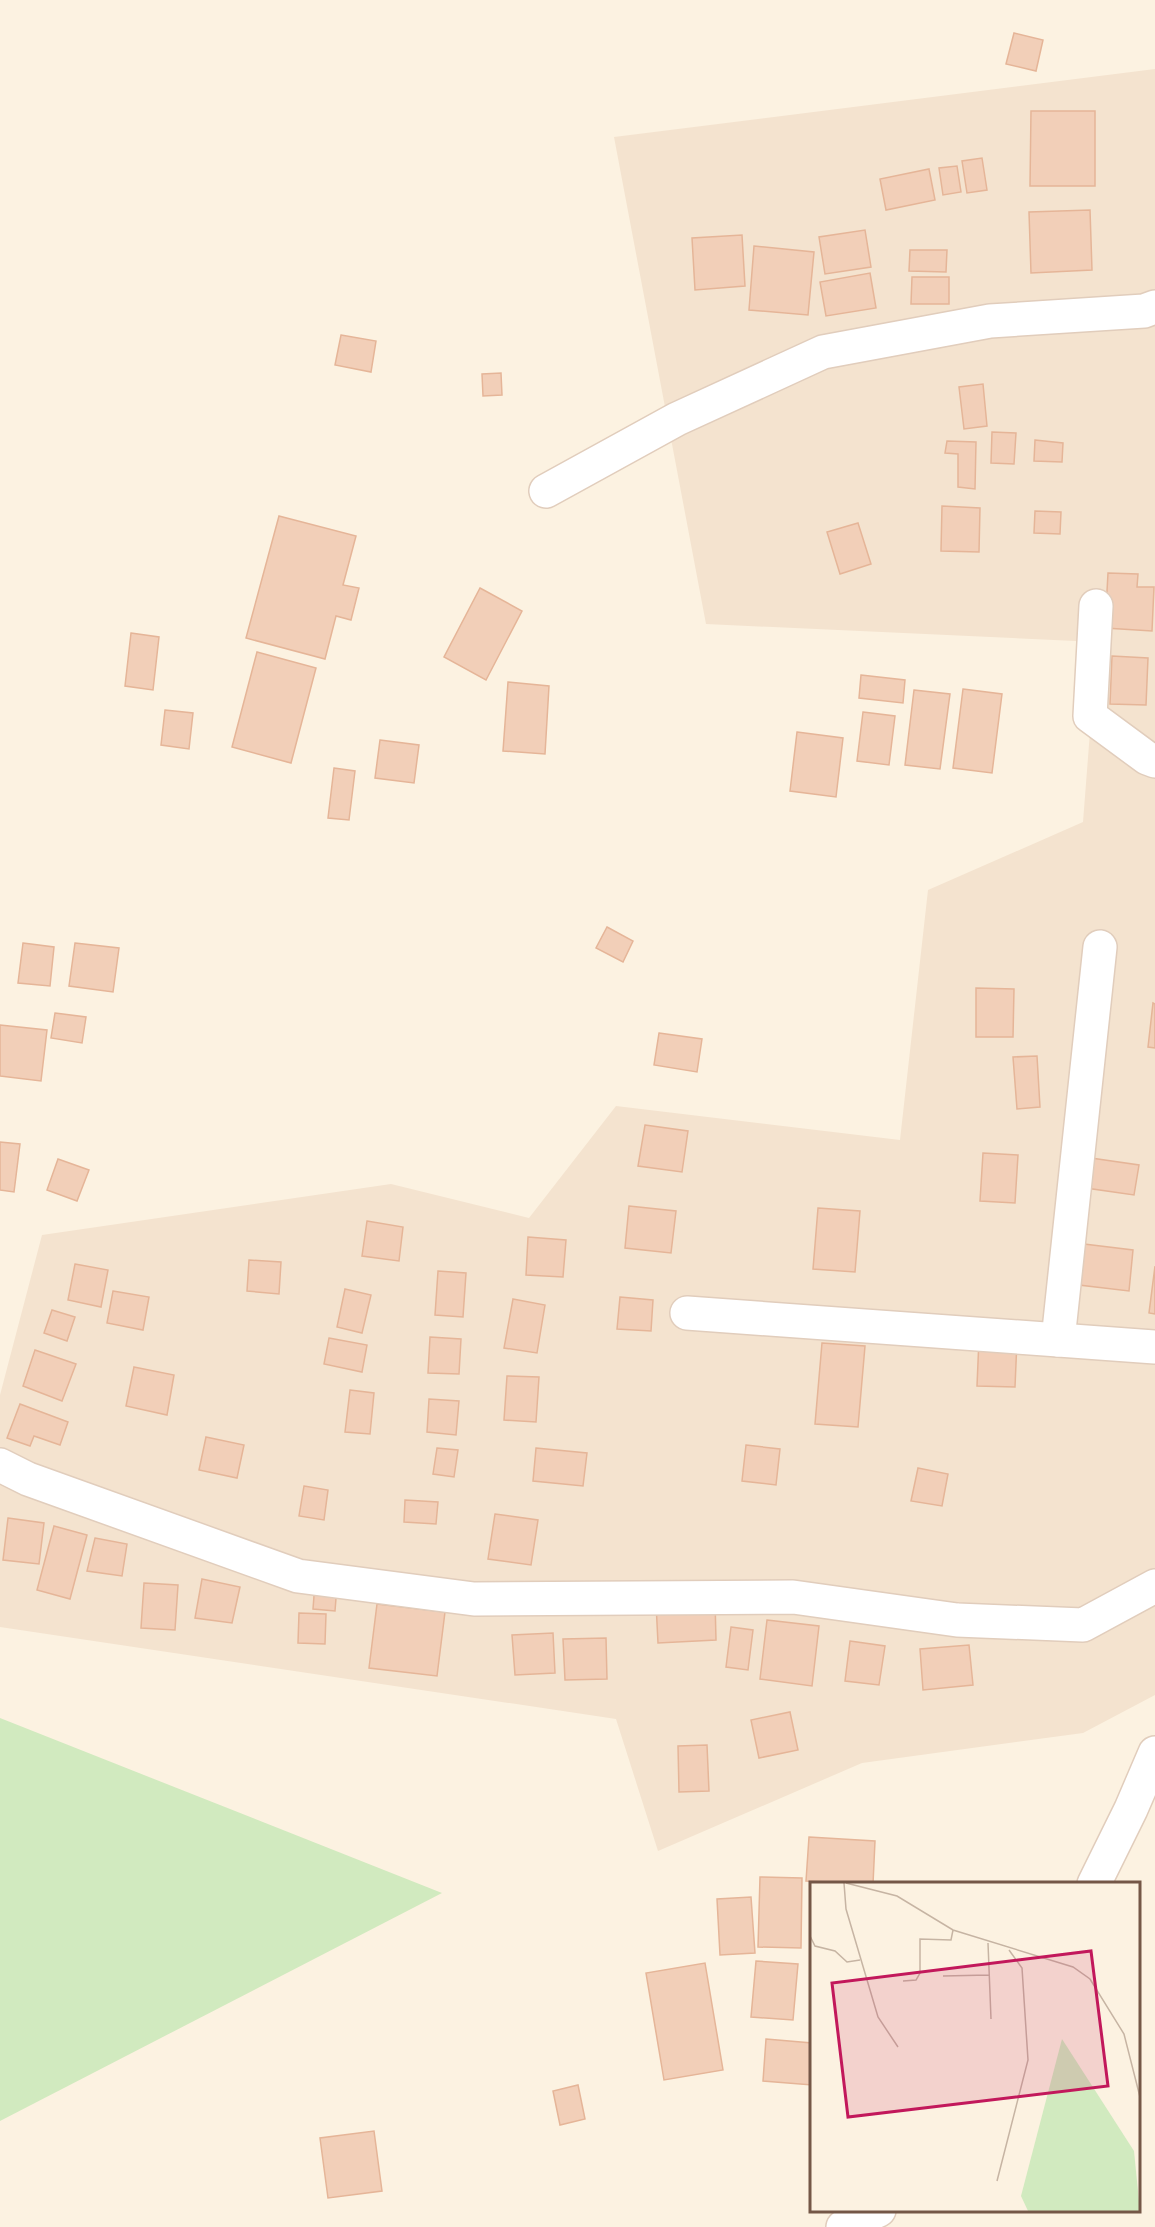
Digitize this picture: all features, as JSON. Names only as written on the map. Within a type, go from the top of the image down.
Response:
[{"type":"street","points":[[546,490],[677,419],[823,352],[990,321],[1144,311],[1155,308]]},
{"type":"street","points":[[1096,606],[1090,716],[1147,758],[1155,761]]},
{"type":"street","points":[[1058,1340],[1100,947]]},
{"type":"street","points":[[687,1313],[1155,1347]]},
{"type":"street","points":[[0,1465],[28,1479],[298,1576],[474,1599],[794,1597],[957,1620],[1083,1625],[1155,1586]]},
{"type":"street","points":[[1095,1882],[1131,1809],[1155,1753]]},
{"type":"street","points":[[843,2227],[877,2212]]},
{"type":"shaded area","points":[[1155,69],[1155,1695],[1083,1733],[862,1763],[658,1851],[616,1719],[0,1627],[0,1395],[42,1235],[391,1184],[529,1218],[616,1106],[900,1140],[928,890],[1083,822],[1097,642],[706,624],[614,137]]},
{"type":"green space","points":[[0,1718],[442,1893],[0,2121]]},
{"type":"building","points":[[1014,33],[1043,40],[1036,71],[1006,64]]},
{"type":"building","points":[[1031,111],[1095,111],[1095,186],[1030,186]]},
{"type":"building","points":[[982,158],[987,190],[967,193],[962,161]]},
{"type":"building","points":[[957,166],[961,192],[943,195],[939,168]]},
{"type":"building","points":[[929,169],[935,200],[886,210],[880,179]]},
{"type":"building","points":[[1090,210],[1092,270],[1031,273],[1029,212]]},
{"type":"building","points":[[865,230],[871,267],[825,274],[819,237]]},
{"type":"building","points":[[742,235],[745,286],[695,290],[692,238]]},
{"type":"building","points":[[754,246],[814,252],[808,315],[749,310]]},
{"type":"building","points":[[910,250],[947,250],[946,272],[909,271]]},
{"type":"building","points":[[870,273],[876,308],[826,316],[820,282]]},
{"type":"building","points":[[912,277],[949,277],[949,304],[911,304]]},
{"type":"building","points":[[341,335],[376,341],[371,372],[335,365]]},
{"type":"building","points":[[501,373],[502,395],[483,396],[482,374]]},
{"type":"building","points":[[983,384],[987,426],[964,429],[959,387]]},
{"type":"building","points":[[992,432],[1016,433],[1014,464],[991,463]]},
{"type":"building","points":[[1035,440],[1063,443],[1062,462],[1034,461]]},
{"type":"building","points":[[947,441],[976,442],[975,489],[958,487],[958,454],[945,453]]},
{"type":"building","points":[[942,506],[980,508],[979,552],[941,551]]},
{"type":"building","points":[[1035,511],[1061,512],[1060,534],[1034,533]]},
{"type":"building","points":[[279,516],[356,536],[343,585],[359,588],[351,620],[336,616],[325,659],[246,638]]},
{"type":"building","points":[[858,523],[871,564],[840,574],[827,532]]},
{"type":"building","points":[[1108,573],[1138,574],[1137,587],[1154,587],[1152,631],[1105,628]]},
{"type":"building","points":[[480,588],[522,611],[486,680],[444,657]]},
{"type":"building","points":[[131,633],[159,637],[153,690],[125,686]]},
{"type":"building","points":[[257,652],[316,668],[291,763],[232,747]]},
{"type":"building","points":[[1112,656],[1148,658],[1146,705],[1110,704]]},
{"type":"building","points":[[861,675],[905,680],[903,703],[859,698]]},
{"type":"building","points":[[508,682],[549,686],[545,754],[503,751]]},
{"type":"building","points":[[963,689],[1002,694],[992,773],[953,768]]},
{"type":"building","points":[[914,690],[950,694],[940,769],[905,765]]},
{"type":"building","points":[[165,710],[193,713],[189,749],[161,745]]},
{"type":"building","points":[[863,712],[895,716],[889,765],[857,761]]},
{"type":"building","points":[[797,732],[843,738],[836,797],[790,791]]},
{"type":"building","points":[[380,740],[419,745],[414,783],[375,778]]},
{"type":"building","points":[[334,768],[355,771],[349,820],[328,818]]},
{"type":"building","points":[[607,927],[633,941],[623,962],[596,948]]},
{"type":"building","points":[[23,943],[54,947],[50,986],[18,983]]},
{"type":"building","points":[[75,943],[119,948],[113,992],[69,986]]},
{"type":"building","points":[[976,988],[1014,989],[1013,1037],[976,1037]]},
{"type":"building","points":[[1153,1003],[1155,1004],[1155,1048],[1148,1047]]},
{"type":"building","points":[[55,1013],[86,1017],[82,1043],[51,1038]]},
{"type":"building","points":[[0,1025],[47,1030],[41,1081],[0,1076]]},
{"type":"building","points":[[659,1033],[702,1039],[697,1072],[654,1065]]},
{"type":"building","points":[[1037,1056],[1040,1107],[1017,1109],[1013,1057]]},
{"type":"building","points":[[645,1125],[688,1131],[682,1172],[638,1166]]},
{"type":"building","points":[[0,1142],[20,1144],[14,1192],[0,1190]]},
{"type":"building","points":[[983,1153],[1018,1155],[1015,1203],[980,1201]]},
{"type":"building","points":[[1091,1158],[1139,1165],[1134,1195],[1086,1188]]},
{"type":"building","points":[[58,1159],[89,1170],[77,1201],[47,1190]]},
{"type":"building","points":[[629,1206],[676,1211],[671,1253],[625,1248]]},
{"type":"building","points":[[818,1208],[860,1211],[855,1272],[813,1269]]},
{"type":"building","points":[[367,1221],[403,1227],[399,1261],[362,1256]]},
{"type":"building","points":[[528,1237],[566,1240],[563,1277],[526,1275]]},
{"type":"building","points":[[1084,1244],[1133,1250],[1129,1291],[1079,1285]]},
{"type":"building","points":[[249,1260],[281,1262],[279,1294],[247,1291]]},
{"type":"building","points":[[75,1264],[108,1270],[101,1307],[68,1300]]},
{"type":"building","points":[[1155,1266],[1155,1314],[1149,1313]]},
{"type":"building","points":[[438,1271],[466,1273],[463,1317],[435,1315]]},
{"type":"building","points":[[345,1289],[371,1295],[362,1333],[337,1327]]},
{"type":"building","points":[[113,1291],[149,1297],[143,1330],[107,1323]]},
{"type":"building","points":[[620,1297],[653,1300],[651,1331],[617,1329]]},
{"type":"building","points":[[513,1299],[545,1305],[537,1353],[504,1348]]},
{"type":"building","points":[[52,1310],[75,1317],[67,1341],[44,1333]]},
{"type":"building","points":[[430,1337],[461,1339],[459,1374],[428,1373]]},
{"type":"building","points":[[329,1338],[367,1345],[362,1372],[324,1364]]},
{"type":"building","points":[[979,1339],[1017,1340],[1015,1387],[977,1386]]},
{"type":"building","points":[[822,1343],[865,1346],[858,1427],[815,1424]]},
{"type":"building","points":[[35,1350],[76,1364],[62,1401],[23,1386]]},
{"type":"building","points":[[134,1367],[174,1375],[167,1415],[126,1406]]},
{"type":"building","points":[[507,1376],[539,1377],[536,1422],[504,1420]]},
{"type":"building","points":[[350,1390],[374,1393],[370,1434],[345,1432]]},
{"type":"building","points":[[429,1399],[459,1401],[456,1435],[427,1432]]},
{"type":"building","points":[[20,1404],[68,1422],[60,1445],[34,1436],[30,1446],[7,1438]]},
{"type":"building","points":[[206,1437],[244,1445],[237,1478],[199,1470]]},
{"type":"building","points":[[746,1445],[780,1449],[776,1485],[742,1481]]},
{"type":"building","points":[[437,1448],[458,1450],[454,1477],[433,1474]]},
{"type":"building","points":[[536,1448],[587,1453],[583,1486],[533,1481]]},
{"type":"building","points":[[918,1468],[948,1474],[942,1506],[911,1501]]},
{"type":"building","points":[[304,1486],[328,1490],[324,1520],[299,1516]]},
{"type":"building","points":[[405,1500],[438,1502],[436,1524],[404,1522]]},
{"type":"building","points":[[495,1514],[538,1520],[531,1565],[488,1559]]},
{"type":"building","points":[[8,1518],[44,1523],[39,1564],[3,1560]]},
{"type":"building","points":[[54,1526],[87,1535],[70,1599],[37,1590]]},
{"type":"building","points":[[95,1538],[127,1544],[122,1576],[87,1571]]},
{"type":"building","points":[[202,1579],[240,1587],[232,1623],[195,1618]]},
{"type":"building","points":[[144,1583],[178,1585],[175,1630],[141,1628]]},
{"type":"building","points":[[315,1583],[337,1586],[335,1611],[313,1609]]},
{"type":"building","points":[[715,1600],[716,1640],[658,1643],[656,1603]]},
{"type":"building","points":[[377,1604],[445,1612],[437,1676],[369,1668]]},
{"type":"building","points":[[299,1613],[326,1614],[325,1644],[298,1643]]},
{"type":"building","points":[[767,1620],[819,1626],[812,1686],[760,1679]]},
{"type":"building","points":[[731,1627],[753,1630],[748,1670],[726,1667]]},
{"type":"building","points":[[553,1633],[555,1673],[515,1675],[512,1635]]},
{"type":"building","points":[[606,1638],[607,1679],[565,1680],[563,1639]]},
{"type":"building","points":[[850,1641],[885,1646],[879,1685],[845,1681]]},
{"type":"building","points":[[969,1645],[973,1685],[923,1690],[920,1649]]},
{"type":"building","points":[[790,1712],[798,1750],[759,1758],[751,1720]]},
{"type":"building","points":[[707,1745],[709,1791],[679,1792],[678,1746]]},
{"type":"building","points":[[809,1837],[875,1841],[873,1882],[806,1881]]},
{"type":"building","points":[[760,1877],[802,1878],[801,1948],[758,1947]]},
{"type":"building","points":[[751,1897],[755,1953],[720,1955],[717,1899]]},
{"type":"building","points":[[756,1961],[798,1964],[793,2020],[751,2017]]},
{"type":"building","points":[[705,1963],[723,2070],[664,2080],[646,1973]]},
{"type":"building","points":[[766,2039],[810,2043],[810,2085],[763,2081]]},
{"type":"building","points":[[578,2085],[585,2119],[560,2125],[553,2091]]},
{"type":"building","points":[[374,2131],[382,2191],[328,2198],[320,2138]]}]
